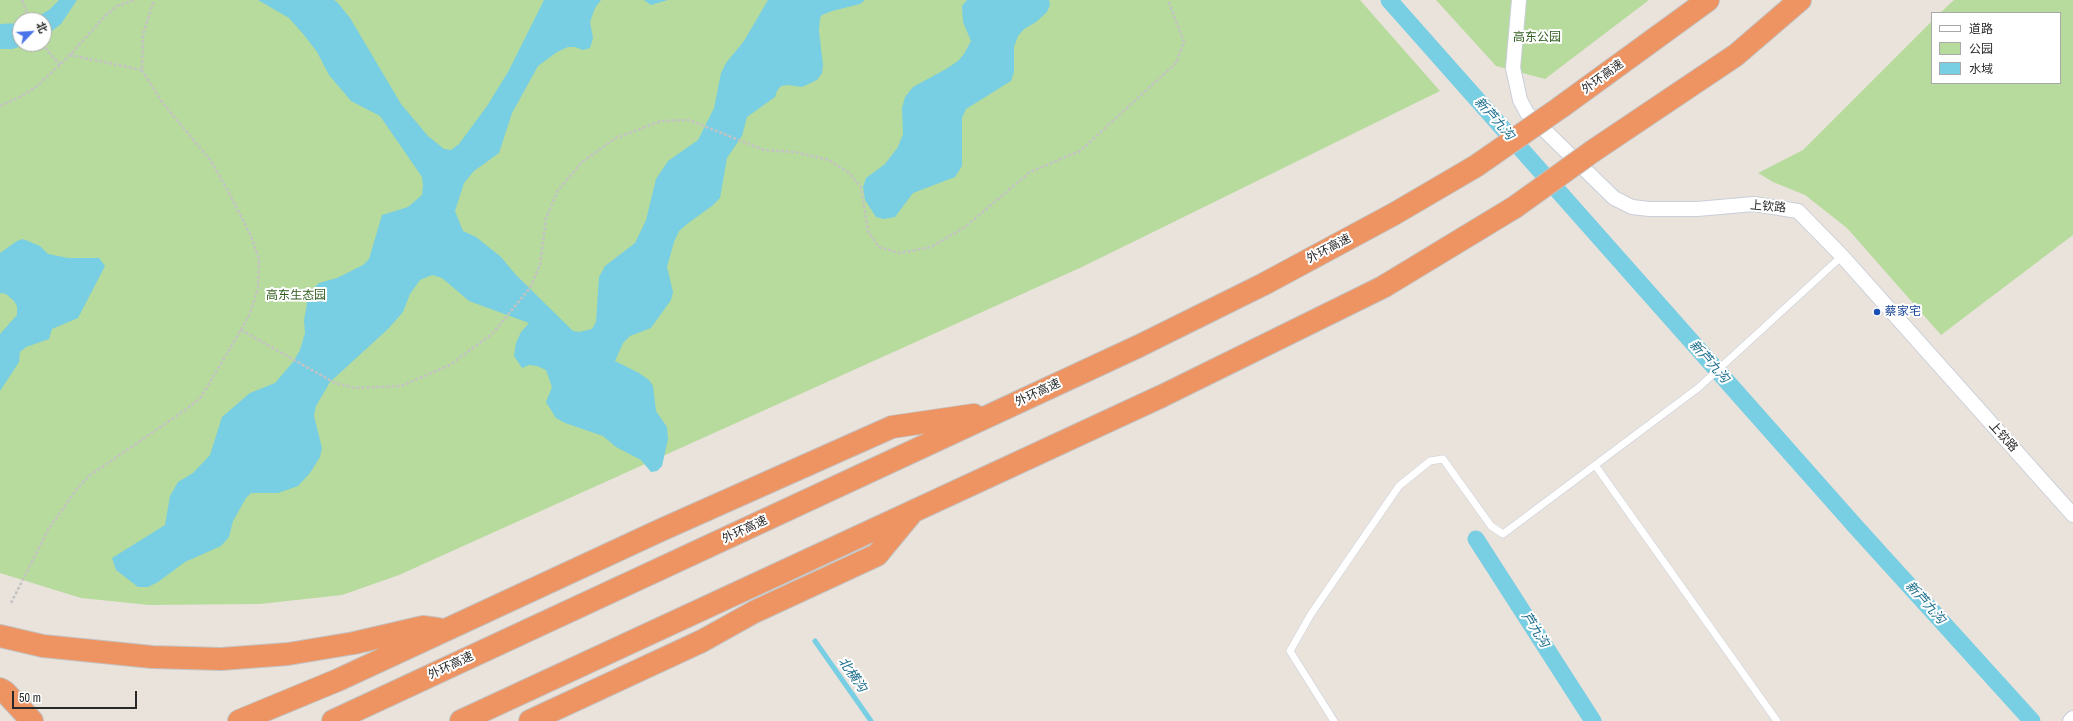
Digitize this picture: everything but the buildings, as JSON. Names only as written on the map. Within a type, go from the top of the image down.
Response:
[{"type":"highway","name":"外环高速","points":[[332,721],[1138,346],[1264,284],[1394,214],[1476,166],[1561,107],[1708,0]]},
{"type":"highway","points":[[461,721],[1162,396],[1383,286],[1515,207],[1593,151],[1736,55],[1800,0]]},
{"type":"highway","points":[[239,721],[295,699],[752,488],[892,427],[997,412]]},
{"type":"highway","points":[[530,721],[702,641],[754,612],[877,555],[914,511]]},
{"type":"highway","points":[[0,636],[43,646],[152,657],[221,659],[288,654],[354,643],[422,627],[446,630]]},
{"type":"highway","points":[[0,689],[5,692],[32,721]]},
{"type":"street","name":"上钦路","points":[[1519,0],[1513,68],[1520,100],[1527,113],[1614,198],[1632,207],[1649,209],[1697,208],[1754,204],[1798,210],[1842,256],[2073,515]]},
{"type":"street","points":[[2070,721],[2073,718]]},
{"type":"lane","points":[[1334,721],[1290,651],[1311,614],[1398,486],[1430,461],[1443,459],[1491,526],[1503,534],[1698,388],[1842,256]]},
{"type":"lane","points":[[1595,465],[1777,721]]},
{"type":"path","points":[[22,0],[27,12]]},
{"type":"path","points":[[0,106],[22,96],[37,86],[70,55],[105,16],[117,6],[134,0]]},
{"type":"path","points":[[11,603],[48,530],[76,490],[89,476],[188,408],[201,397],[250,313],[258,288],[260,274],[259,259],[251,236],[211,161],[162,102],[142,70],[143,34],[154,0]]},
{"type":"path","points":[[241,330],[335,383],[356,388],[401,386],[450,365],[492,334],[530,288],[540,265],[546,218],[558,190],[582,162],[616,138],[661,121],[689,120],[764,150],[795,152],[828,160],[849,173],[861,186],[868,231],[880,247],[900,253],[931,247],[965,226],[1030,172],[1080,151],[1176,63],[1184,42],[1168,0]]},
{"type":"path","points":[[49,52],[60,65]]},
{"type":"path","points":[[70,55],[142,70]]},
{"type":"green space","name":"高东生态园","points":[[0,0],[1360,0],[1440,91],[1082,267],[399,575],[342,595],[260,604],[149,605],[81,598],[0,573]]},
{"type":"green space","name":"高东公园","points":[[1436,0],[1649,0],[1545,79],[1496,66]]},
{"type":"green space","points":[[1954,0],[2073,0],[2073,235],[1941,335],[1847,228],[1805,195],[1773,182],[1758,173],[1803,150],[1931,22],[1931,84],[2061,84],[2061,12],[1941,12]]},
{"type":"water","points":[[59,0],[77,0],[61,24],[52,31],[52,12],[45,12]]},
{"type":"water","points":[[258,0],[334,0],[338,3],[350,18],[401,104],[428,136],[444,149],[451,150],[459,144],[487,106],[508,72],[544,0],[601,0],[595,8],[590,22],[593,38],[590,48],[583,50],[575,47],[568,47],[557,52],[538,66],[512,113],[499,153],[474,171],[464,183],[455,211],[463,231],[476,237],[501,257],[516,275],[573,331],[579,332],[592,329],[596,322],[599,277],[605,266],[635,243],[646,220],[656,179],[668,161],[698,140],[714,108],[721,73],[726,63],[744,41],[768,0],[865,0],[860,4],[822,15],[820,18],[819,31],[823,65],[822,73],[817,80],[802,87],[788,85],[781,86],[775,97],[747,117],[742,136],[727,158],[720,198],[712,206],[679,231],[674,242],[667,267],[673,292],[671,300],[651,328],[630,336],[623,343],[615,361],[639,373],[649,380],[653,386],[656,411],[667,427],[668,439],[662,466],[657,471],[651,472],[641,460],[616,447],[603,436],[565,423],[556,418],[546,402],[552,387],[546,370],[537,366],[529,365],[522,368],[514,356],[516,343],[521,332],[529,323],[469,301],[442,278],[432,275],[420,280],[410,294],[403,312],[388,329],[330,382],[316,406],[314,416],[322,448],[320,457],[310,473],[298,486],[278,493],[251,493],[246,498],[233,521],[229,537],[221,546],[185,562],[158,582],[148,587],[138,587],[116,570],[112,558],[165,525],[170,496],[178,482],[193,473],[210,455],[222,417],[250,393],[275,383],[293,362],[300,350],[305,333],[304,320],[308,298],[313,289],[319,283],[337,278],[363,265],[369,259],[382,215],[408,207],[422,195],[422,177],[380,116],[351,101],[329,75],[317,52],[289,18]]},
{"type":"water","points":[[644,0],[668,0],[651,5]]},
{"type":"water","points":[[967,0],[1049,0],[1050,5],[1047,12],[1036,22],[1024,29],[1018,36],[1014,47],[1014,72],[1011,81],[966,109],[962,118],[962,166],[955,177],[913,193],[895,217],[884,219],[876,217],[865,200],[863,187],[866,178],[885,164],[898,147],[903,134],[902,108],[905,97],[913,87],[946,69],[958,61],[964,54],[971,41],[963,22],[962,6]]},
{"type":"water","points":[[12,23],[12,49],[0,49],[0,24]]},
{"type":"water","points":[[23,239],[40,246],[48,254],[68,258],[99,258],[105,266],[78,318],[52,329],[49,339],[26,347],[20,352],[19,362],[0,391],[0,334],[17,315],[17,306],[6,294],[0,293],[0,253],[17,241]]},
{"type":"waterway","name":"新芦九沟","points":[[1389,0],[1856,527],[2032,721]]},
{"type":"waterway","name":"芦九沟","points":[[1476,539],[1593,721]]},
{"type":"waterway","name":"北横沟","points":[[815,641],[871,721]]},
{"type":"place","name":"蔡家宅","points":[[1877,312]]}]
